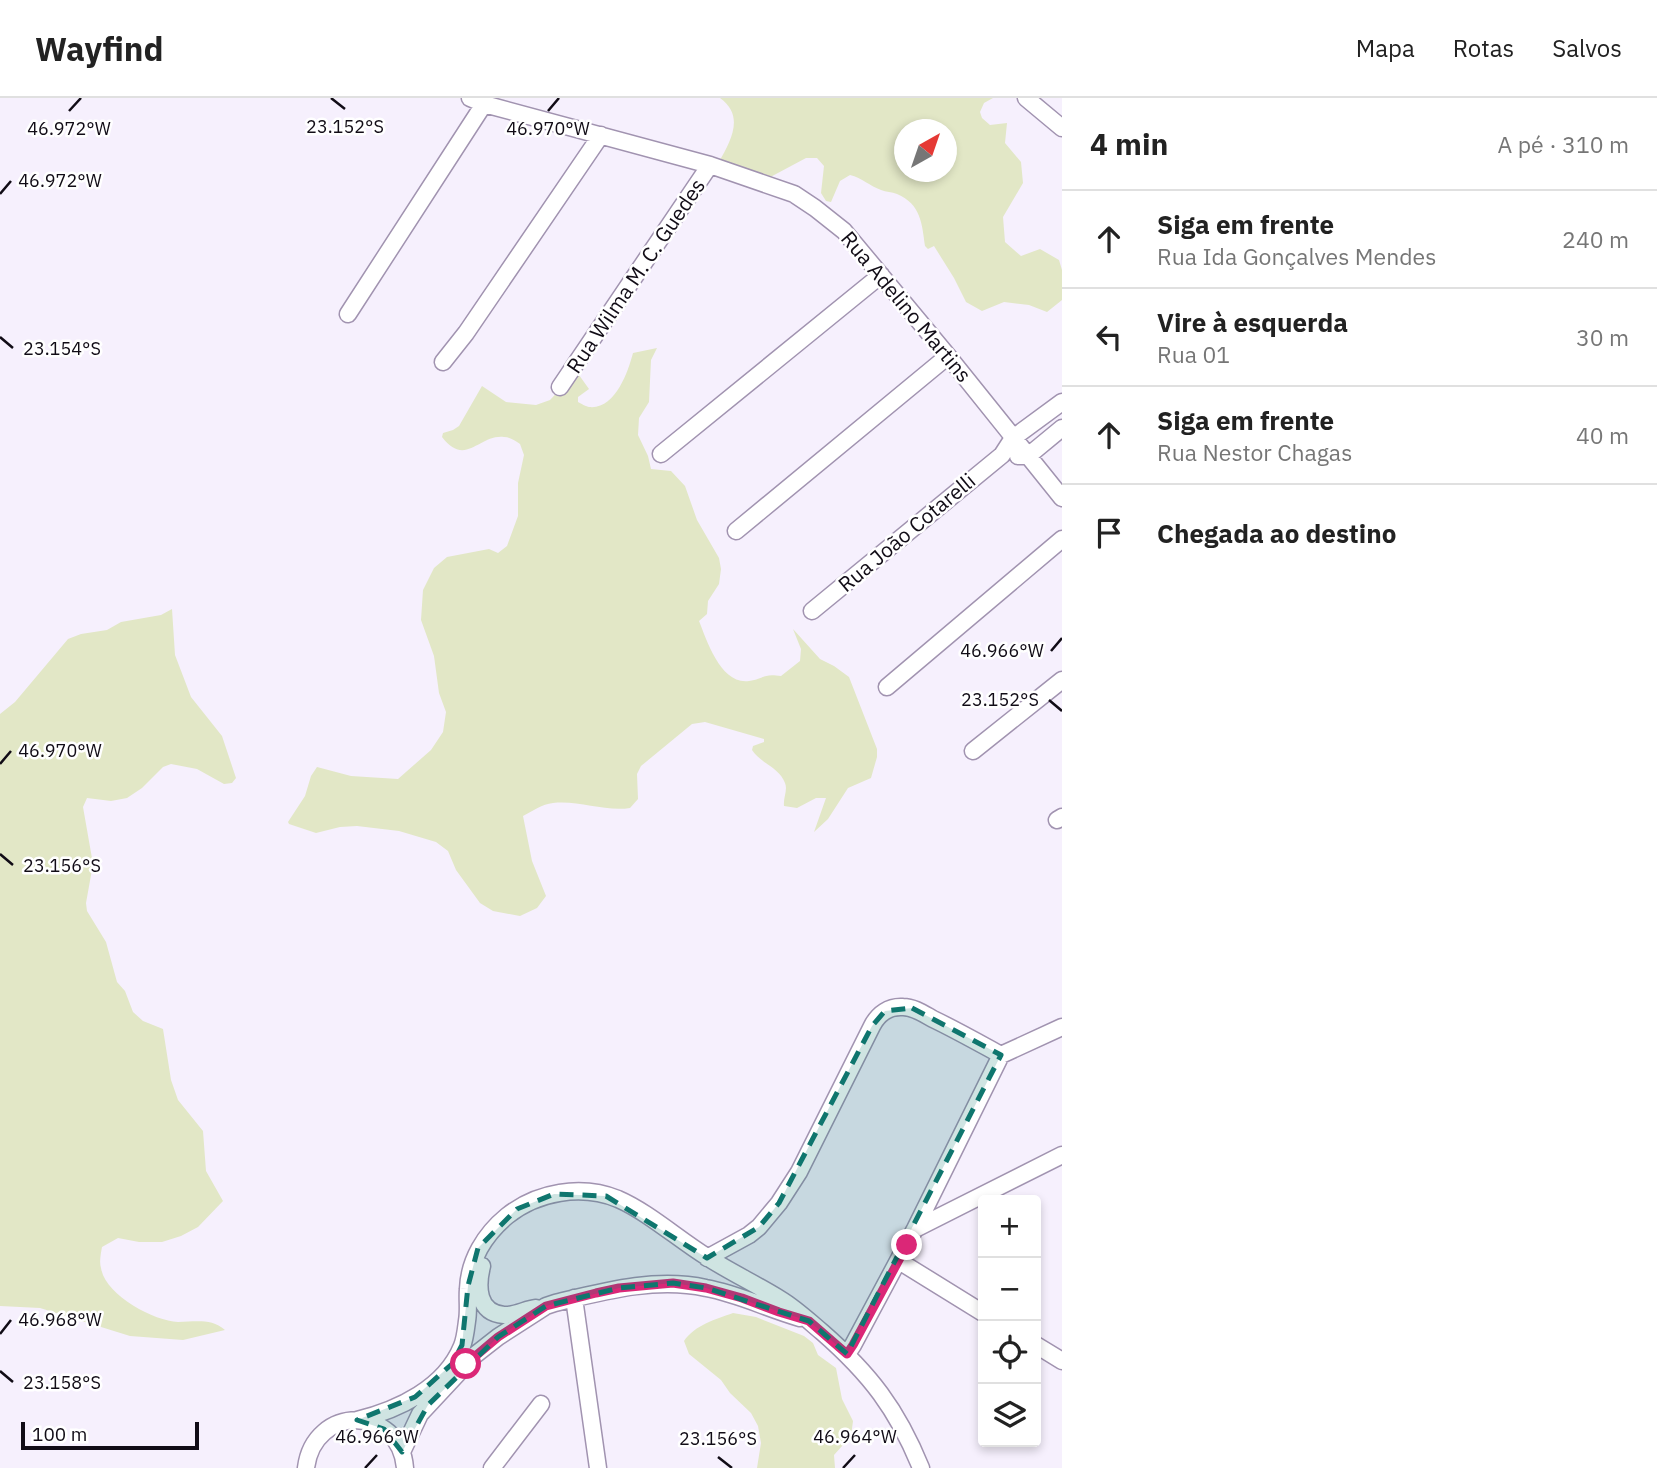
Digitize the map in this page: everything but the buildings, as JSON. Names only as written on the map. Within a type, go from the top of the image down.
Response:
[{"type":"street","points":[[1026,98],[1062,128]]},
{"type":"street","points":[[348,314],[480,100]]},
{"type":"street","name":"Rua Adelino Martins","points":[[480,100],[710,165],[794,194],[815,208],[844,231],[1062,498]]},
{"type":"street","points":[[443,362],[466,333],[601,135]]},
{"type":"street","name":"Rua Wilma M. C. Guedes","points":[[560,387],[710,165]]},
{"type":"street","points":[[661,454],[881,275]]},
{"type":"street","points":[[736,531],[948,356]]},
{"type":"street","name":"Rua João Cotarelli","points":[[812,611],[1002,454],[1013,438],[1062,402]]},
{"type":"street","points":[[1002,454],[1028,456],[1062,428]]},
{"type":"street","points":[[887,687],[1062,539]]},
{"type":"street","points":[[972,751],[1062,680]]},
{"type":"street","points":[[707,1258],[749,1235],[779,1203],[799,1172],[879,1015],[897,1007],[912,1008],[1001,1055]]},
{"type":"street","points":[[847,1354],[899,1261],[1001,1055],[1062,1027]]},
{"type":"street","points":[[915,1229],[1062,1155]]},
{"type":"street","points":[[306,1468],[311,1450],[321,1434],[338,1423],[383,1413],[408,1401],[435,1382],[452,1364],[463,1345],[468,1317],[468,1286],[478,1248],[490,1233],[517,1209],[542,1198],[567,1192],[593,1193],[619,1200],[638,1210],[707,1258],[782,1300],[809,1321],[847,1354],[873,1383],[896,1415],[921,1468]]},
{"type":"street","points":[[490,1233],[479,1277],[480,1296],[486,1307],[503,1315],[619,1288],[673,1283],[706,1288],[742,1298],[809,1321]]},
{"type":"street","points":[[899,1261],[978,1310]]},
{"type":"street","points":[[574,1298],[598,1468]]},
{"type":"street","points":[[404,1460],[420,1414],[466,1364],[498,1337],[546,1306]]},
{"type":"street","points":[[1041,1348],[1062,1361]]},
{"type":"street","points":[[492,1468],[541,1404]]},
{"type":"street","points":[[357,1420],[376,1424],[384,1429],[392,1436],[404,1460]]},
{"type":"highlighted area","points":[[912,1008],[1001,1055],[847,1354],[809,1321],[706,1288],[673,1283],[619,1288],[546,1306],[498,1337],[428,1405],[402,1452],[384,1429],[357,1420],[415,1397],[452,1364],[462,1345],[468,1286],[478,1248],[517,1209],[554,1194],[606,1196],[707,1258],[759,1227],[779,1203],[872,1026],[885,1011]]},
{"type":"green space","points":[[720,98],[993,98],[984,103],[980,112],[982,118],[990,125],[1007,123],[1005,143],[1021,162],[1023,183],[1003,217],[1005,242],[1021,256],[1040,249],[1059,260],[1062,270],[1062,300],[1047,312],[1029,305],[1004,302],[982,311],[966,302],[934,246],[928,249],[925,246],[919,216],[911,203],[897,194],[881,190],[850,175],[840,181],[831,202],[826,201],[821,193],[824,166],[817,158],[806,158],[761,182],[719,162],[731,137],[734,120],[732,112]]},
{"type":"green space","points":[[657,348],[651,360],[649,402],[639,418],[638,435],[651,469],[671,471],[685,486],[697,520],[719,558],[719,584],[708,601],[707,614],[699,621],[711,650],[723,669],[739,680],[781,676],[800,661],[801,649],[793,629],[820,659],[849,677],[877,749],[871,778],[848,788],[828,819],[814,832],[826,798],[816,798],[797,808],[784,806],[785,783],[774,769],[752,750],[753,746],[764,742],[764,739],[705,722],[692,724],[641,766],[637,774],[638,799],[630,808],[553,803],[523,816],[532,861],[546,896],[537,908],[520,916],[493,911],[480,903],[456,870],[448,851],[436,842],[399,831],[357,826],[316,833],[289,824],[317,767],[351,776],[398,779],[431,750],[443,732],[446,712],[439,693],[434,656],[421,620],[423,590],[434,568],[447,557],[489,549],[498,553],[507,546],[518,516],[518,483],[524,455],[520,444],[504,437],[495,437],[473,448],[458,450],[442,437],[443,433],[459,426],[482,386],[506,402],[536,405],[550,400],[570,379],[579,375],[589,389],[578,397],[578,402],[588,407],[598,406],[613,396],[619,388],[633,353]]},
{"type":"green space","points":[[172,609],[175,655],[191,697],[222,736],[236,778],[232,783],[224,784],[197,769],[171,764],[163,767],[142,788],[127,798],[111,801],[87,798],[83,807],[93,864],[87,911],[106,942],[117,982],[125,991],[133,1012],[143,1021],[163,1029],[171,1080],[178,1100],[203,1131],[206,1171],[223,1201],[198,1227],[181,1236],[162,1242],[118,1238],[102,1247],[100,1266],[111,1288],[144,1312],[178,1322],[208,1322],[225,1330],[183,1340],[130,1336],[40,1308],[0,1306],[0,714],[15,702],[68,639],[107,630],[121,622],[161,615]]},
{"type":"green space","points":[[733,1313],[756,1317],[804,1336],[813,1343],[818,1355],[836,1368],[842,1399],[853,1421],[851,1436],[834,1455],[835,1468],[757,1468],[761,1443],[758,1426],[751,1413],[721,1380],[689,1354],[684,1341],[700,1327]]},
{"type":"route","points":[[466,1364],[498,1337],[546,1306],[619,1288],[673,1283],[706,1288],[742,1298],[809,1321],[847,1354],[907,1245]]}]
